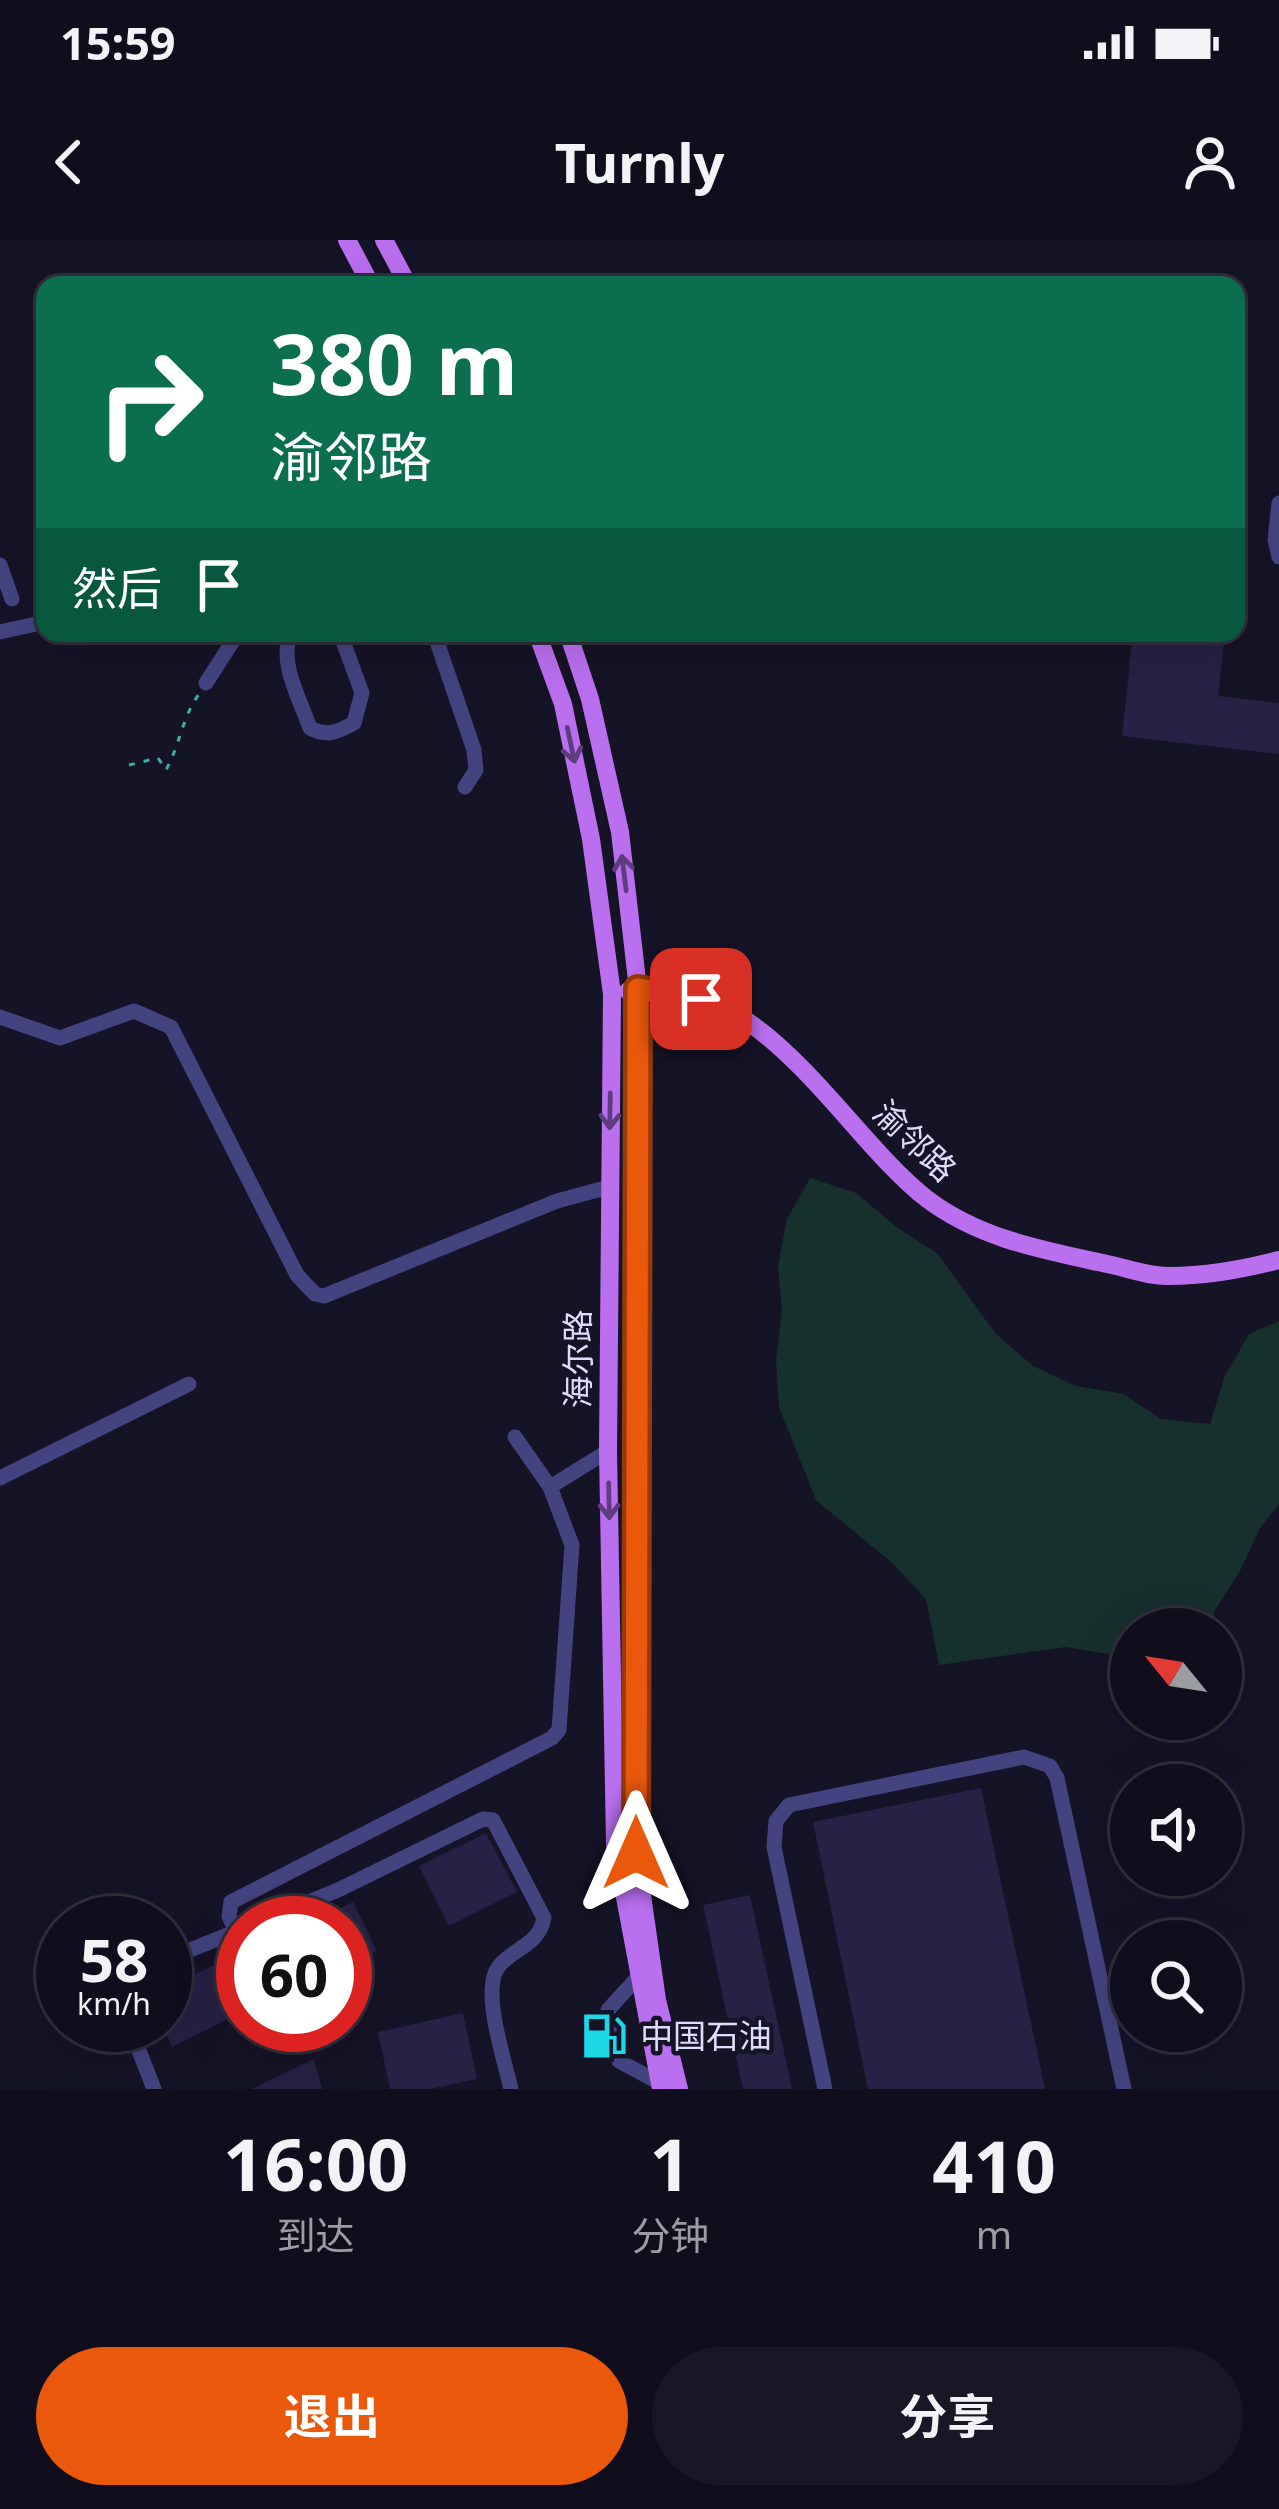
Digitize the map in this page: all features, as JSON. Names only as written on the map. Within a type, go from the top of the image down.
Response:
[{"type":"main road","points":[[347,240],[366,276]]},
{"type":"main road","points":[[384,240],[403,276]]},
{"type":"main road","name":"海尔路","points":[[540,642],[563,704],[582,794],[612,994],[608,1451],[616,1844],[638,1978],[666,2087]]},
{"type":"main road","name":"海尔路","points":[[571,642],[590,699],[620,832],[638,989],[636,1853],[666,2087]]},
{"type":"main road","name":"渝邻路","points":[[612,994],[638,989],[701,999],[764,1033],[923,1196],[959,1221],[1010,1243],[1166,1277],[1279,1260]]},
{"type":"street","points":[[1279,503],[1275,541],[1279,557]]},
{"type":"street","points":[[0,565],[12,599]]},
{"type":"street","points":[[0,632],[36,624]]},
{"type":"street","points":[[206,683],[232,642]]},
{"type":"street","points":[[287,642],[287,663],[310,728],[321,734],[337,733],[354,723],[362,693],[343,642]]},
{"type":"street","points":[[437,642],[474,750],[476,770],[465,788]]},
{"type":"street","points":[[0,1017],[60,1038],[134,1011],[171,1027],[297,1275],[315,1294],[323,1296],[557,1201],[609,1187]]},
{"type":"street","points":[[0,1478],[189,1384]]},
{"type":"street","points":[[243,1896],[552,1738],[559,1730],[572,1545],[550,1487],[515,1437]]},
{"type":"street","points":[[550,1487],[608,1451]]},
{"type":"street","points":[[825,2089],[774,1847],[776,1821],[789,1805],[1024,1757],[1050,1766],[1057,1778],[1124,2089]]},
{"type":"street","points":[[323,1896],[483,1819],[493,1820],[544,1918],[537,1937],[497,1968],[491,1988],[511,2089]]},
{"type":"street","points":[[638,1978],[608,2010],[619,2061],[666,2087]]},
{"type":"street","points":[[140,2052],[154,2089]]},
{"type":"path","points":[[130,765],[158,758],[166,770],[181,743],[180,724],[206,683]]},
{"type":"green space","points":[[810,1178],[856,1193],[937,1253],[996,1334],[1033,1366],[1076,1386],[1124,1394],[1161,1419],[1210,1424],[1224,1378],[1249,1334],[1279,1321],[1279,1504],[1260,1528],[1217,1608],[1110,1608],[1110,1654],[1066,1647],[939,1665],[926,1599],[892,1563],[816,1500],[779,1407],[776,1361],[782,1312],[778,1266],[787,1219]]},
{"type":"building","points":[[1132,642],[1224,642],[1218,696],[1279,703],[1279,754],[1122,736]]},
{"type":"building","points":[[981,1788],[1045,2089],[868,2089],[813,1822]]},
{"type":"building","points":[[486,1833],[517,1892],[449,1926],[419,1866]]},
{"type":"building","points":[[750,1895],[792,2089],[743,2089],[703,1905]]},
{"type":"building","points":[[216,1964],[216,2025],[192,2037],[192,1976]]},
{"type":"building","points":[[463,2013],[477,2079],[430,2089],[390,2089],[378,2032]]},
{"type":"building","points":[[314,2059],[322,2089],[252,2089]]},
{"type":"place","name":"中国石油","points":[[604,2036]]},
{"type":"route","points":[[636,1853],[638,989],[701,999]]}]
